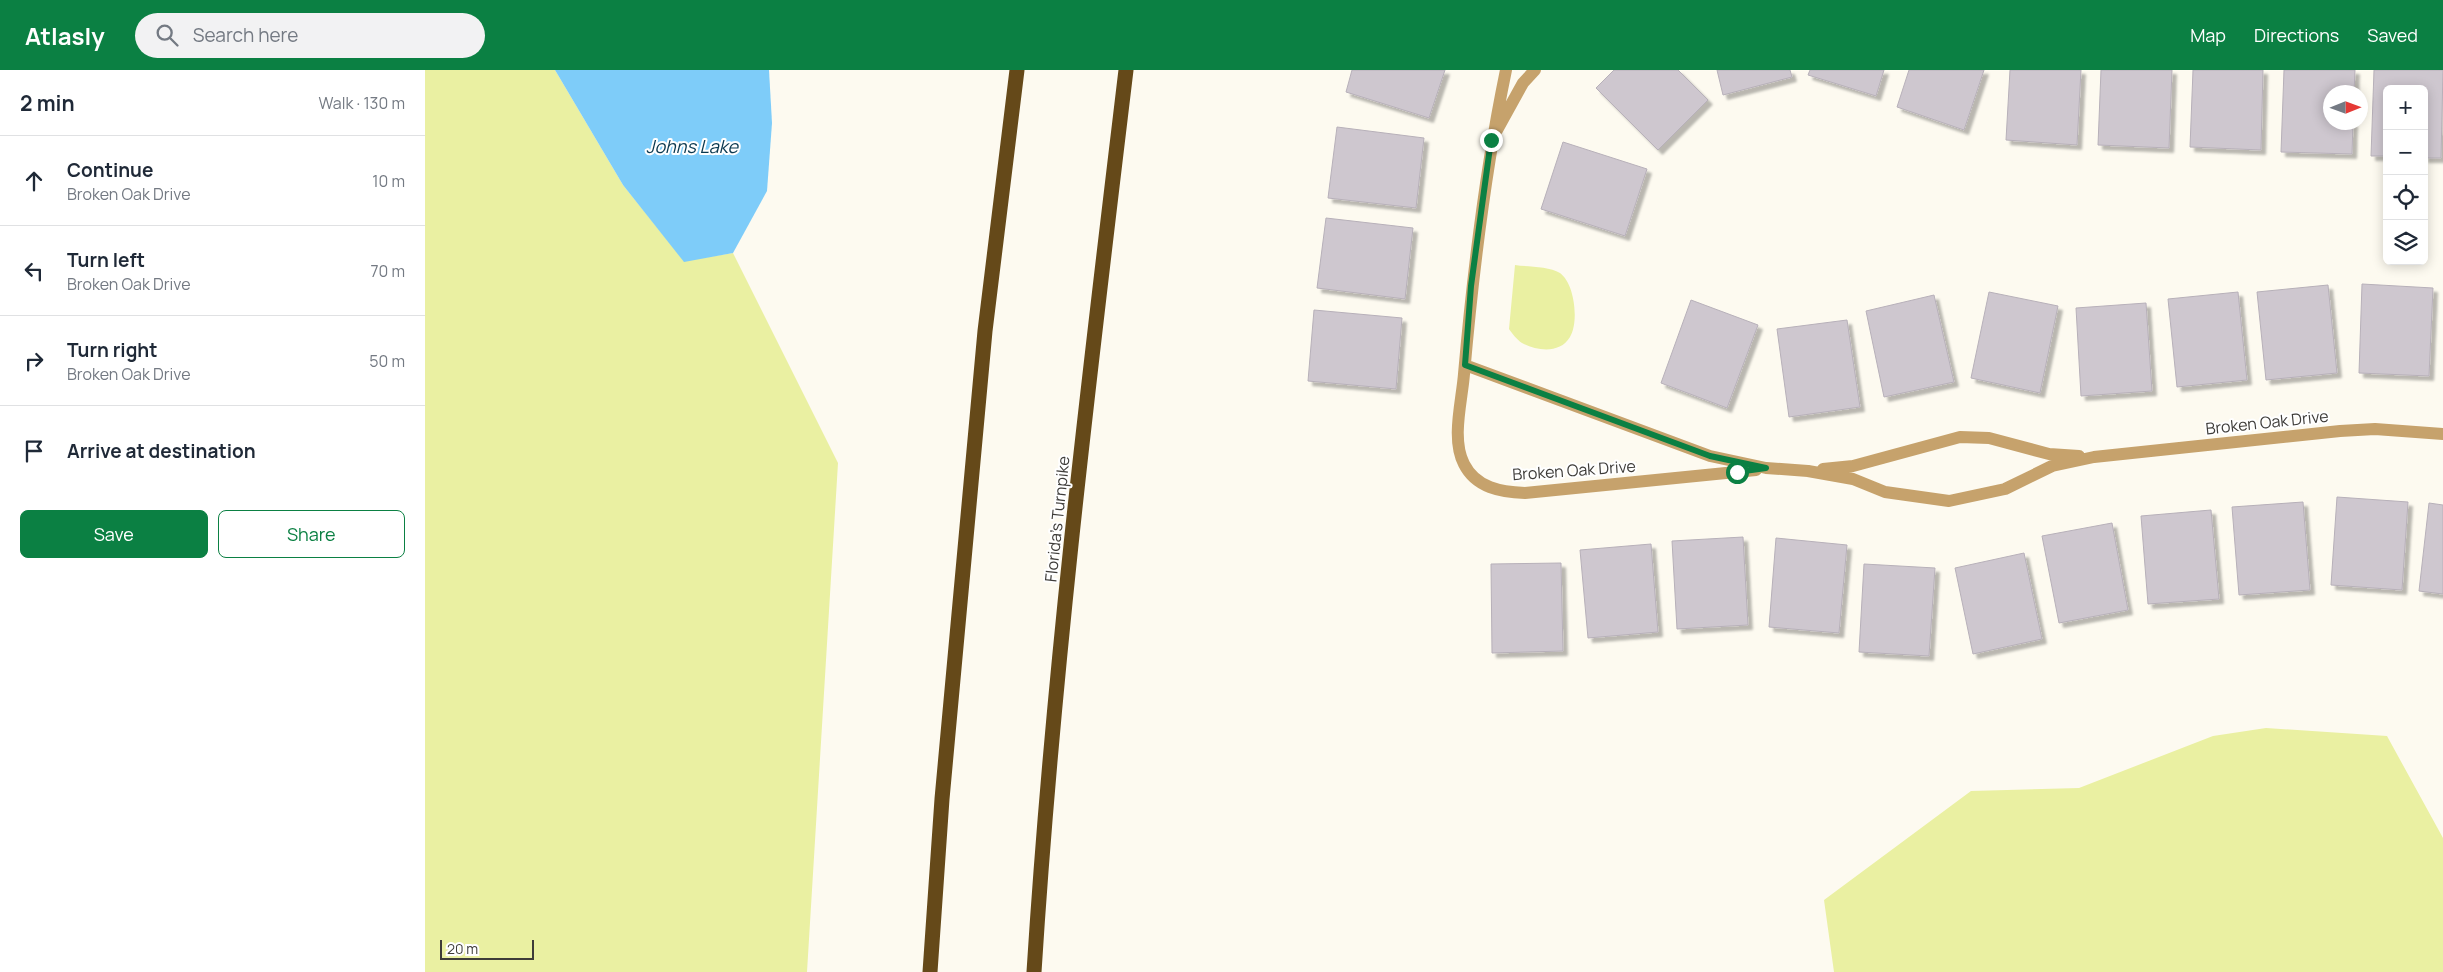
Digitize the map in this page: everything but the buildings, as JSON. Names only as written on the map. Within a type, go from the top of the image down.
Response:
[{"type":"highway","points":[[930,972],[942,799],[985,331],[1017,70]]},
{"type":"highway","name":"Florida's Turnpike","points":[[1034,972],[1046,798],[1091,368],[1126,70]]},
{"type":"street","name":"Broken Oak Drive","points":[[1506,70],[1491,140],[1471,286],[1458,438],[1463,463],[1477,480],[1493,489],[1525,493],[1766,468]]},
{"type":"street","name":"Broken Oak Drive","points":[[1491,140],[1523,84],[1535,70]]},
{"type":"street","name":"Broken Oak Drive","points":[[1465,365],[1710,456],[1766,468],[1808,471],[1853,479],[1885,492],[1949,501],[2005,489],[2052,466],[2094,456],[2341,431],[2375,429],[2443,434]]},
{"type":"street","name":"Broken Oak Drive","points":[[1808,471],[1853,466],[1960,437],[1989,438],[2049,454],[2094,456]]},
{"type":"green space","points":[[425,70],[555,70],[623,185],[684,261],[733,253],[838,463],[807,972],[425,972]]},
{"type":"green space","points":[[1515,265],[1544,268],[1560,273],[1565,278],[1572,294],[1575,313],[1573,330],[1570,337],[1560,346],[1541,349],[1528,346],[1518,340],[1509,329]]},
{"type":"green space","points":[[2266,728],[2387,736],[2443,838],[2443,972],[1834,972],[1824,900],[1971,791],[2079,788],[2213,736]]},
{"type":"water","name":"Johns Lake","points":[[555,70],[769,70],[772,123],[767,191],[733,253],[684,262],[623,185]]},
{"type":"route","points":[[1491,140],[1471,286],[1465,365],[1710,456],[1766,468],[1737,472]]}]
